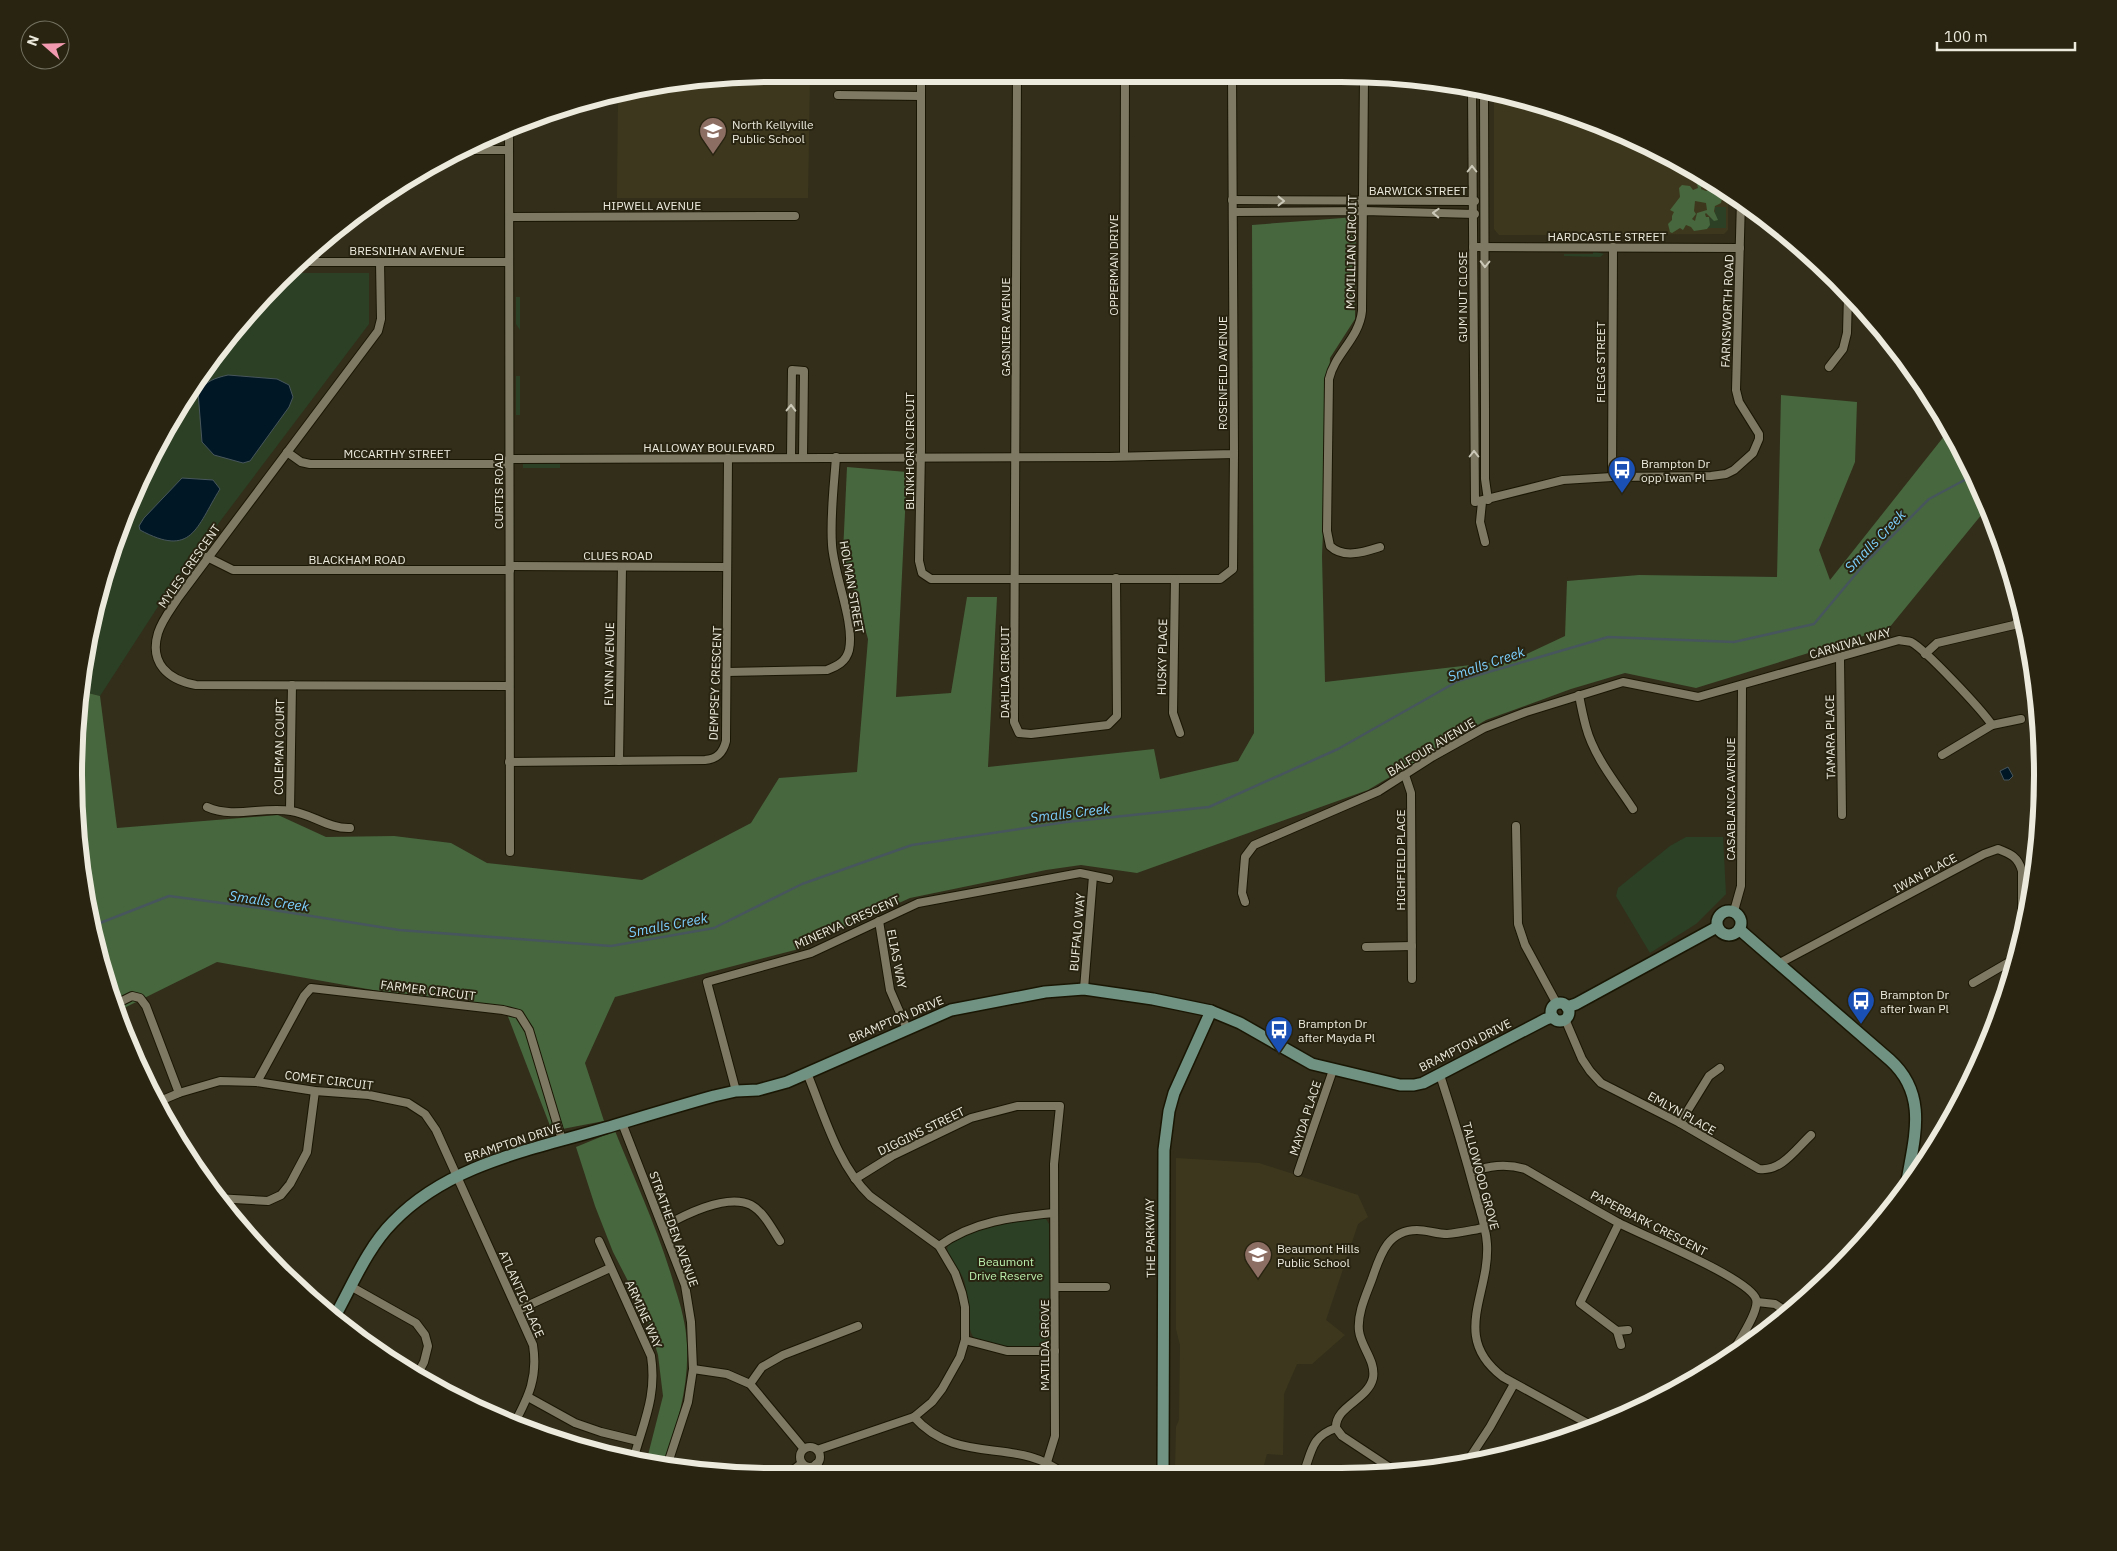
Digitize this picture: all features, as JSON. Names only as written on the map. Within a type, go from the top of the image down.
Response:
[{"type":"street","name":"BLINKHORN CIRCUIT","points":[[921,82],[919,561],[922,573],[931,579],[1016,581],[1116,578],[1175,579]]},
{"type":"street","name":"GASNIER AVENUE","points":[[1016,581],[1018,82]]},
{"type":"street","name":"OPPERMAN DRIVE","points":[[1124,456],[1125,82]]},
{"type":"street","name":"ROSENFELD AVENUE","points":[[1175,579],[1220,579],[1233,569],[1232,82]]},
{"type":"street","name":"MCMILLIAN CIRCUIT","points":[[1364,83],[1364,211],[1361,320],[1351,341],[1336,360],[1329,379],[1327,531],[1330,546],[1340,552],[1365,552],[1380,547]]},
{"type":"street","points":[[838,95],[921,96]]},
{"type":"street","name":"GUM NUT CLOSE","points":[[1472,95],[1472,214],[1481,501],[1480,522],[1484,542]]},
{"type":"street","name":"GUM NUT CLOSE","points":[[1481,501],[1485,470],[1484,98]]},
{"type":"street","name":"CURTIS ROAD","points":[[510,135],[510,852]]},
{"type":"street","points":[[478,150],[509,150]]},
{"type":"street","name":"BARWICK STREET","points":[[1232,200],[1484,200]]},
{"type":"street","name":"FARNSWORTH ROAD","points":[[1612,477],[1711,476],[1726,474],[1734,470],[1757,447],[1759,434],[1739,402],[1736,390],[1741,209]]},
{"type":"street","name":"BARWICK STREET","points":[[1233,212],[1364,211],[1485,214]]},
{"type":"street","name":"HIPWELL AVENUE","points":[[510,217],[795,216]]},
{"type":"street","name":"HARDCASTLE STREET","points":[[1473,247],[1740,248]]},
{"type":"street","name":"FLEGG STREET","points":[[1612,248],[1612,477]]},
{"type":"street","name":"BRESNIHAN AVENUE","points":[[310,262],[509,262]]},
{"type":"street","name":"MYLES CRESCENT","points":[[380,262],[381,319],[378,331],[178,598],[158,632],[156,650],[167,673],[179,681],[196,685],[509,686]]},
{"type":"street","points":[[1829,367],[1844,349],[1847,333],[1848,302]]},
{"type":"street","points":[[790,457],[792,370],[804,371],[803,457]]},
{"type":"street","name":"MCCARTHY STREET","points":[[288,452],[302,462],[310,464],[509,462]]},
{"type":"street","points":[[1016,456],[1234,454]]},
{"type":"street","name":"HALLOWAY BOULEVARD","points":[[509,462],[790,457],[1016,456]]},
{"type":"street","name":"HOLMAN STREET","points":[[727,672],[827,670],[840,664],[848,653],[850,640],[847,618],[837,579],[832,545],[836,457]]},
{"type":"street","name":"DEMPSEY CRESCENT","points":[[509,762],[712,760],[721,752],[726,741],[728,458]]},
{"type":"street","points":[[1481,501],[1550,482],[1612,477]]},
{"type":"street","name":"BLACKHAM ROAD","points":[[207,557],[233,570],[510,568]]},
{"type":"street","name":"FLYNN AVENUE","points":[[619,761],[622,567]]},
{"type":"street","name":"CLUES ROAD","points":[[510,568],[727,568]]},
{"type":"street","name":"DAHLIA CIRCUIT","points":[[1016,581],[1014,722],[1019,734],[1031,734],[1108,725],[1117,716],[1116,578]]},
{"type":"street","name":"HUSKY PLACE","points":[[1175,579],[1173,713],[1180,733]]},
{"type":"street","points":[[1925,654],[1937,643],[2014,625],[2017,622]]},
{"type":"street","name":"CARNIVAL WAY","points":[[1742,685],[1899,640],[1911,642],[1925,654],[1962,691],[1992,725]]},
{"type":"street","name":"TAMARA PLACE","points":[[1840,658],[1842,815]]},
{"type":"street","name":"BALFOUR AVENUE","points":[[1246,902],[1242,892],[1245,857],[1254,845],[1379,791],[1432,756],[1484,728],[1526,712],[1623,682],[1698,697],[1742,685]]},
{"type":"street","name":"COLEMAN COURT","points":[[290,810],[292,685]]},
{"type":"street","name":"CASABLANCA AVENUE","points":[[1734,911],[1739,898],[1740,886],[1742,685]]},
{"type":"street","points":[[1579,696],[1586,728],[1595,748],[1605,767],[1633,809]]},
{"type":"street","points":[[1942,756],[1992,725],[2021,719]]},
{"type":"street","name":"HIGHFIELD PLACE","points":[[1405,775],[1411,793],[1412,979]]},
{"type":"street","name":"COLEMAN COURT","points":[[207,807],[219,812],[290,810],[333,826],[350,828]]},
{"type":"street","points":[[1516,826],[1518,924],[1525,946],[1568,1014],[1559,1018]]},
{"type":"street","name":"IWAN PLACE","points":[[1778,964],[1984,854],[1998,849],[2011,854],[2019,861],[2022,871],[2022,905]]},
{"type":"street","name":"MINERVA CRESCENT","points":[[736,1091],[707,982],[811,953],[918,903],[1070,874],[1080,873],[1109,879]]},
{"type":"street","name":"BUFFALO WAY","points":[[1084,990],[1093,876]]},
{"type":"street","points":[[1728,910],[1734,911],[1741,921],[1740,930],[1735,934],[1726,935],[1717,927],[1718,917],[1722,912],[1728,910]]},
{"type":"street","name":"ELIAS WAY","points":[[879,921],[890,990],[908,1030]]},
{"type":"street","points":[[1562,1005],[1576,1004],[1717,927]]},
{"type":"street","points":[[1740,930],[1897,1066],[1910,1084],[1916,1109],[1908,1175]]},
{"type":"street","points":[[1366,947],[1412,946]]},
{"type":"street","points":[[1973,983],[2009,962]]},
{"type":"street","name":"FARMER CIRCUIT","points":[[257,1082],[310,988],[503,1010],[519,1014],[529,1030],[562,1140]]},
{"type":"street","name":"BRAMPTON DRIVE","points":[[338,1312],[381,1235],[394,1220],[435,1189],[457,1176],[483,1164],[562,1140],[736,1091],[758,1090],[787,1082],[951,1010],[1045,992],[1084,990],[1153,999],[1211,1012],[1240,1023],[1302,1059],[1333,1070],[1400,1085],[1414,1085],[1440,1075],[1546,1019],[1559,1018]]},
{"type":"street","points":[[120,1002],[132,996],[140,998],[146,1006],[179,1093]]},
{"type":"street","name":"THE PARKWAY","points":[[1163,1468],[1164,1150],[1169,1111],[1174,1093],[1211,1012]]},
{"type":"street","name":"EMLYN PLACE","points":[[1559,1018],[1582,1059],[1590,1071],[1602,1083],[1680,1123],[1759,1169],[1770,1171],[1784,1162],[1811,1135]]},
{"type":"street","points":[[1680,1123],[1709,1076],[1720,1068]]},
{"type":"street","name":"MAYDA PLACE","points":[[1298,1172],[1333,1070]]},
{"type":"street","points":[[807,1073],[846,1165],[855,1179],[870,1196],[939,1246],[955,1273],[965,1307],[965,1340],[960,1357],[942,1389],[932,1402],[914,1417],[817,1450]]},
{"type":"street","name":"TALLOWOOD GROVE","points":[[1440,1075],[1470,1172],[1484,1228],[1487,1257],[1476,1309],[1475,1338],[1479,1349],[1492,1368],[1514,1384],[1587,1423]]},
{"type":"street","name":"COMET CIRCUIT","points":[[163,1100],[220,1081],[257,1082],[315,1091],[369,1095],[408,1103],[425,1114],[436,1130],[457,1176]]},
{"type":"street","points":[[227,1199],[268,1201],[280,1196],[290,1184],[307,1152],[315,1091]]},
{"type":"street","name":"DIGGINS STREET","points":[[855,1179],[892,1156],[971,1118],[1016,1106],[1060,1106]]},
{"type":"street","name":"MATILDA GROVE","points":[[1047,1462],[1055,1436],[1056,1287],[1054,1164],[1060,1106]]},
{"type":"street","name":"STRATHEDEN AVENUE","points":[[622,1123],[684,1285],[691,1322],[693,1369],[688,1402],[669,1460]]},
{"type":"street","name":"PAPERBARK CRESCENT","points":[[1470,1172],[1496,1165],[1525,1169],[1619,1223],[1678,1249],[1746,1287],[1753,1292],[1757,1302]]},
{"type":"street","name":"ATLANTIC PLACE","points":[[457,1176],[533,1345],[536,1362],[528,1397],[517,1419]]},
{"type":"street","points":[[663,1226],[697,1211],[719,1204],[739,1201],[752,1205],[761,1214],[780,1241]]},
{"type":"street","points":[[939,1246],[985,1223],[1007,1218],[1054,1213]]},
{"type":"street","points":[[1619,1223],[1580,1303],[1617,1332],[1621,1345]]},
{"type":"street","points":[[1388,1467],[1342,1436],[1336,1428],[1338,1417],[1368,1390],[1373,1377],[1373,1369],[1359,1331],[1365,1299],[1380,1255],[1389,1241],[1405,1232],[1414,1230],[1446,1234],[1484,1228]]},
{"type":"street","name":"ARMINE WAY","points":[[600,1241],[610,1268],[643,1337],[653,1365],[653,1392],[649,1411],[635,1454]]},
{"type":"street","points":[[518,1310],[610,1268]]},
{"type":"street","points":[[352,1287],[416,1323],[425,1335],[428,1346],[420,1370]]},
{"type":"street","points":[[1056,1287],[1106,1287]]},
{"type":"street","points":[[1737,1344],[1754,1313],[1757,1302],[1775,1304],[1783,1309]]},
{"type":"street","points":[[750,1384],[762,1368],[783,1355],[858,1326]]},
{"type":"street","points":[[1617,1332],[1628,1330]]},
{"type":"street","points":[[965,1340],[1007,1351],[1055,1351]]},
{"type":"street","points":[[693,1369],[726,1374],[750,1384],[804,1449]]},
{"type":"street","points":[[1470,1456],[1490,1427],[1514,1384]]},
{"type":"street","points":[[528,1397],[575,1423],[601,1432],[638,1441]]},
{"type":"street","points":[[914,1417],[929,1432],[956,1444],[979,1450],[1019,1454],[1047,1462],[1055,1468]]},
{"type":"street","points":[[1306,1468],[1316,1440],[1320,1435],[1336,1428]]},
{"type":"street","points":[[810,1446],[817,1450],[820,1458],[816,1464],[810,1467],[802,1463],[800,1455],[804,1449],[810,1446]]},
{"type":"street","points":[[796,1468],[802,1463]]},
{"type":"street","points":[[816,1464],[819,1468]]},
{"type":"shaded area","name":"North Kellyville Public School","points":[[810,82],[808,198],[617,198],[618,101],[685,88],[730,84]]},
{"type":"shaded area","points":[[1494,100],[1564,119],[1607,135],[1688,175],[1728,200],[1728,230],[1724,234],[1499,235],[1494,229]]},
{"type":"shaded area","name":"Beaumont Hills Public School","points":[[1176,1158],[1259,1163],[1358,1195],[1368,1217],[1358,1224],[1326,1320],[1345,1335],[1312,1364],[1297,1364],[1284,1394],[1283,1455],[1267,1454],[1263,1468],[1175,1468],[1176,1427],[1179,1420],[1180,1345],[1176,1329]]},
{"type":"green space","points":[[1701,183],[1701,189],[1706,191],[1711,189],[1723,196],[1721,203],[1715,206],[1714,211],[1718,220],[1714,221],[1706,213],[1706,217],[1709,217],[1710,225],[1707,229],[1694,231],[1686,225],[1683,230],[1680,228],[1672,233],[1670,232],[1668,224],[1672,220],[1674,212],[1670,210],[1680,197],[1679,188],[1682,185],[1690,186],[1693,190],[1698,188],[1697,184]],"holes":[[[1695,201],[1706,203],[1707,210],[1697,213],[1695,221],[1692,219],[1696,214],[1694,211]]]},
{"type":"green space","points":[[1715,207],[1726,207],[1726,228],[1707,228],[1707,220],[1715,215]]},
{"type":"green space","points":[[1356,217],[1355,319],[1330,358],[1322,556],[1325,682],[1514,660],[1565,636],[1567,581],[1639,575],[1777,577],[1781,395],[1857,402],[1855,462],[1819,550],[1830,580],[1945,435],[1983,513],[1889,628],[1696,688],[1625,673],[1571,689],[1486,720],[1368,790],[1137,873],[1081,865],[1046,870],[910,898],[795,950],[615,997],[585,1063],[604,1121],[552,1131],[507,1014],[217,962],[123,1009],[106,955],[88,866],[82,776],[87,693],[100,696],[117,828],[278,815],[326,837],[394,836],[451,843],[487,863],[642,880],[751,823],[779,778],[857,772],[868,639],[843,553],[847,467],[907,472],[896,697],[951,693],[967,597],[997,597],[988,767],[1154,749],[1160,779],[1238,761],[1254,733],[1252,225]]},
{"type":"green space","points":[[1593,251],[1604,254],[1600,257],[1564,256],[1564,254],[1593,254]]},
{"type":"green space","points":[[298,273],[369,273],[369,324],[172,585],[100,696],[87,693],[88,685],[106,596],[119,553],[135,510],[154,469],[175,429],[199,390],[254,319]]},
{"type":"green space","points":[[516,297],[520,297],[520,330],[516,324]]},
{"type":"green space","points":[[516,376],[520,376],[520,415],[516,415]]},
{"type":"green space","points":[[523,463],[560,463],[560,468],[523,468]]},
{"type":"green space","points":[[1686,837],[1723,837],[1726,894],[1696,924],[1650,953],[1616,896],[1618,888],[1670,846]]},
{"type":"green space","points":[[615,1131],[662,1248],[683,1316],[687,1344],[686,1374],[682,1404],[665,1459],[648,1456],[663,1396],[658,1355],[647,1318],[613,1252],[595,1206],[576,1147]]},
{"type":"green space","name":"Beaumont Drive Reserve","points":[[1039,1218],[1046,1219],[1049,1224],[1051,1346],[1048,1349],[1005,1347],[974,1338],[971,1334],[964,1280],[948,1254],[948,1245],[968,1232],[979,1228]]},
{"type":"water","points":[[228,375],[277,379],[289,385],[293,397],[289,407],[250,461],[243,463],[214,455],[202,442],[198,392],[211,380]]},
{"type":"water","points":[[182,478],[213,480],[220,489],[198,526],[190,535],[182,540],[171,541],[157,538],[140,530],[139,526],[144,518]]},
{"type":"water","points":[[2008,767],[2013,776],[2009,780],[2004,780],[2000,771]]},
{"type":"waterway","name":"Smalls Creek","points":[[99,923],[169,896],[399,930],[611,946],[714,928],[802,884],[912,845],[1066,822],[1209,807],[1338,749],[1458,681],[1608,637],[1734,642],[1814,624],[1865,563],[1929,499],[1967,479]]},
{"type":"place","name":"North Kellyville Public School","points":[[713,155]]},
{"type":"place","name":"Brampton Dr opp Iwan Pl","points":[[1622,494]]},
{"type":"place","name":"Brampton Dr after Iwan Pl","points":[[1861,1025]]},
{"type":"place","name":"Brampton Dr after Mayda Pl","points":[[1279,1054]]},
{"type":"place","name":"Beaumont Hills Public School","points":[[1258,1279]]}]
